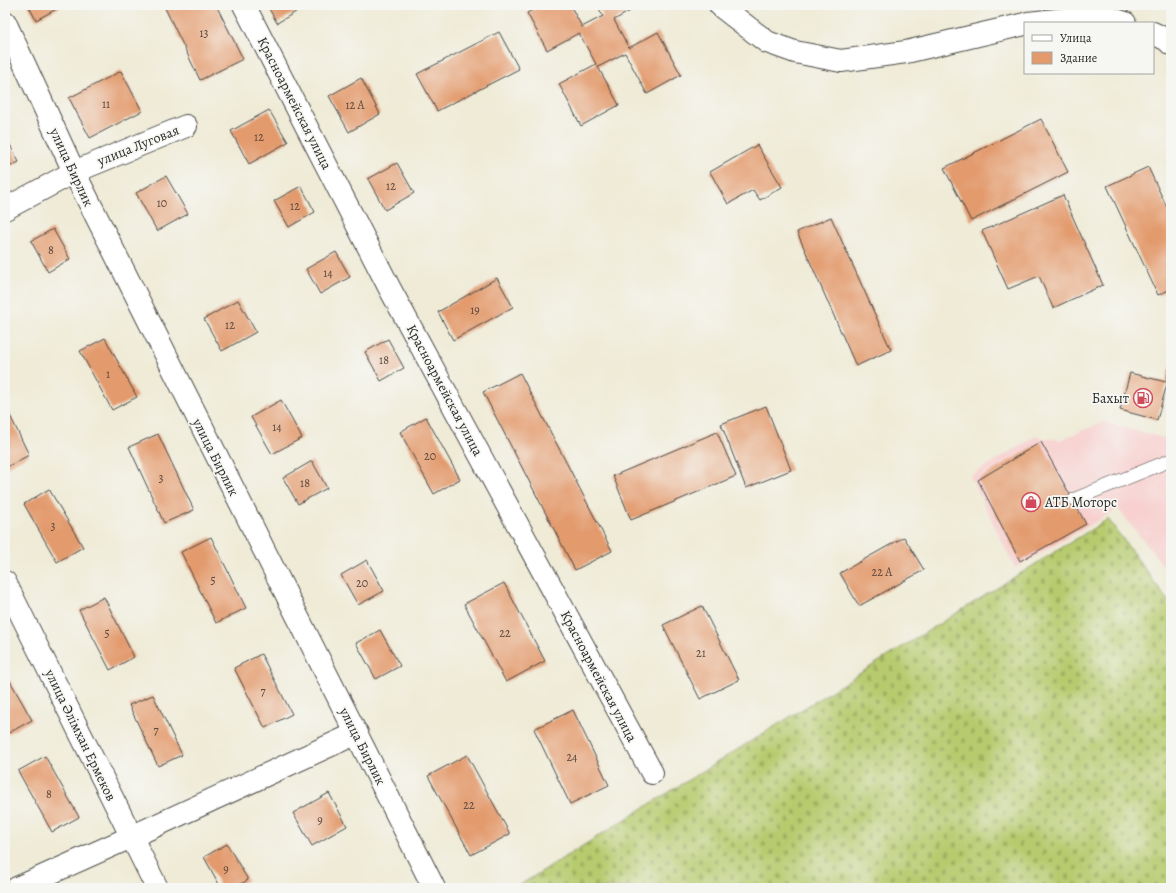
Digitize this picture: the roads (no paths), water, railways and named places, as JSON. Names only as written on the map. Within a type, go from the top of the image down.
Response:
[{"type":"street","name":"Красноармейская улица","points":[[244,5],[390,289],[652,773]]},
{"type":"street","points":[[720,5],[767,42],[795,52],[841,61],[906,52],[1024,23]]},
{"type":"street","points":[[1036,22],[1075,18],[1107,17],[1122,22]]},
{"type":"street","name":"улица Бирлик","points":[[5,22],[74,172],[187,400],[357,733],[434,888]]},
{"type":"street","points":[[1154,34],[1167,40],[1171,44]]},
{"type":"street","name":"улица Луговая","points":[[5,209],[74,172],[186,126]]},
{"type":"street","name":"улица Әлімхан Ермеков","points":[[5,582],[157,888]]},
{"type":"street","points":[[16,888],[357,733]]},
{"type":"lane","points":[[1075,499],[1171,460]]},
{"type":"place","name":"Бахыт","points":[[1143,398]]},
{"type":"place","name":"АТБ Моторс","points":[[1031,502]]}]
